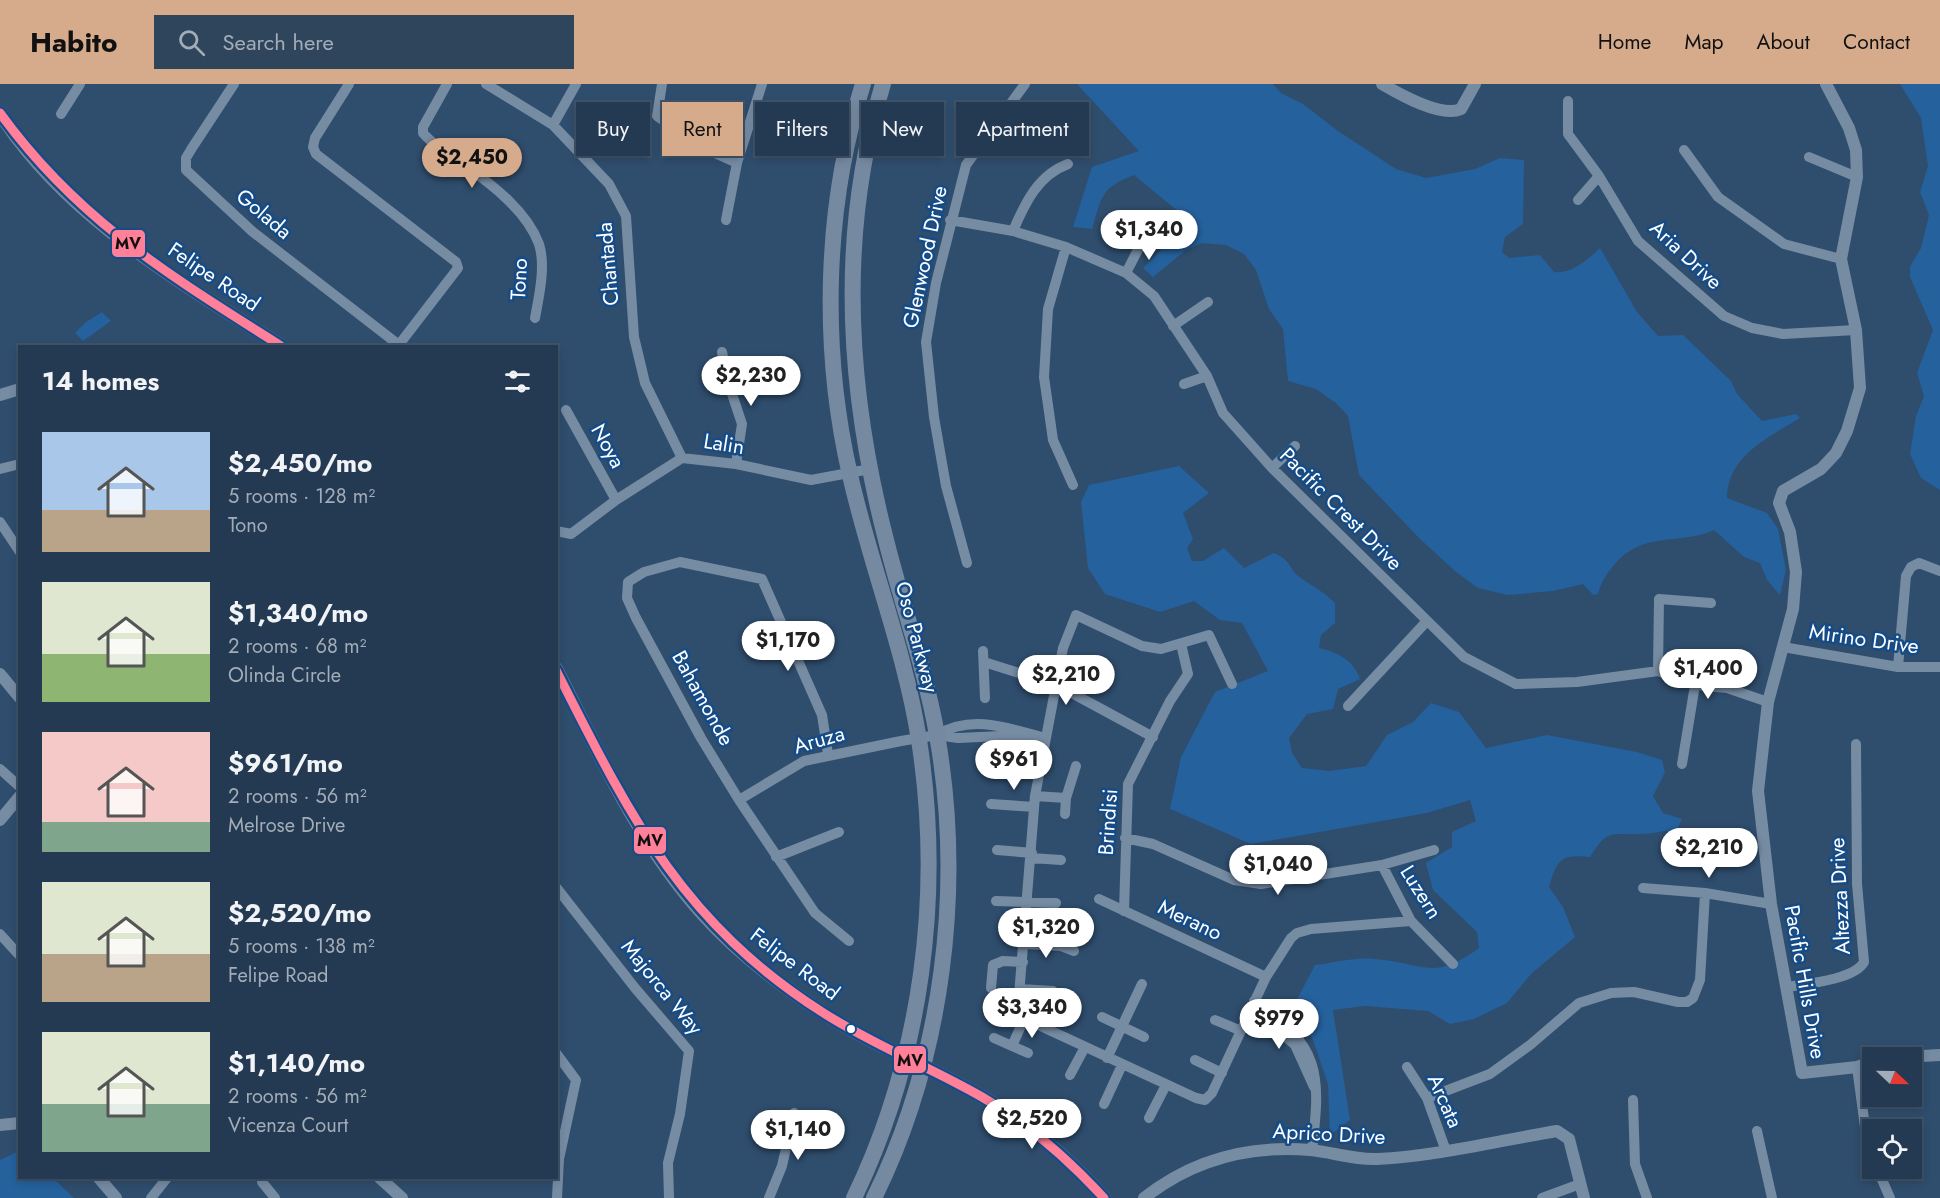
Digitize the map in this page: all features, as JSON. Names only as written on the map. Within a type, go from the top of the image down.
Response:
[{"type":"main road","name":"Oso Parkway","points":[[854,1198],[892,1102],[920,981],[927,916],[928,823],[919,738],[900,659],[849,474],[836,380],[832,270],[842,170],[863,84]]},
{"type":"main road","name":"Oso Parkway","points":[[874,1198],[908,1113],[923,1068],[939,982],[946,913],[948,837],[937,735],[922,667],[884,535],[857,394],[853,350],[853,262],[864,151],[883,84]]},
{"type":"main road","name":"Felipe Road","points":[[0,113],[49,176],[121,239],[280,345]]},
{"type":"main road","name":"Felipe Road","points":[[558,673],[632,814],[669,870],[703,914],[752,961],[823,1013],[904,1058],[973,1092],[1042,1137],[1104,1198]]},
{"type":"street","points":[[62,114],[80,84]]},
{"type":"street","name":"Golada","points":[[234,84],[186,158],[186,170],[253,232],[397,345]]},
{"type":"street","points":[[349,84],[315,138],[313,147],[315,154],[456,262],[458,268],[399,345]]},
{"type":"street","name":"Tono","points":[[447,84],[423,127],[423,133],[501,194],[528,223],[539,245],[541,256],[540,289],[535,318]]},
{"type":"street","name":"Chantada","points":[[486,84],[553,125],[609,184],[626,216],[634,337],[642,372],[645,383],[682,458]]},
{"type":"street","points":[[553,125],[576,84]]},
{"type":"street","points":[[662,84],[657,116],[708,150],[737,163]]},
{"type":"street","points":[[726,220],[737,163],[762,84]]},
{"type":"street","name":"Glenwood Drive","points":[[967,563],[946,486],[934,417],[926,342],[950,220],[966,165],[1025,84]]},
{"type":"street","points":[[1382,84],[1407,98],[1453,113],[1461,110],[1475,84]]},
{"type":"street","name":"Pacific Hills Drive","points":[[1826,84],[1850,128],[1856,150],[1857,177],[1841,259],[1856,330],[1860,388],[1847,431],[1836,453],[1800,483],[1783,491],[1779,503],[1790,532],[1796,572],[1794,609],[1768,702],[1758,791],[1770,904],[1802,1073],[1862,1065]]},
{"type":"street","name":"Aria Drive","points":[[1568,101],[1569,134],[1599,176],[1638,242],[1724,316],[1752,328],[1783,334],[1856,330]]},
{"type":"street","points":[[1684,150],[1718,197],[1784,244],[1841,259]]},
{"type":"street","points":[[1809,157],[1857,177]]},
{"type":"street","points":[[1013,231],[1026,202],[1051,170],[1068,164]]},
{"type":"street","points":[[1578,200],[1599,176]]},
{"type":"street","name":"Pacific Crest Drive","points":[[950,220],[1013,231],[1066,247],[1126,273],[1154,296],[1207,376],[1224,413],[1272,468],[1464,657],[1516,684],[1577,682],[1658,671],[1695,685],[1727,688],[1768,702]]},
{"type":"street","points":[[1126,273],[1145,236]]},
{"type":"street","points":[[1066,247],[1048,309],[1044,377],[1053,440],[1074,485]]},
{"type":"street","points":[[1173,326],[1208,302]]},
{"type":"street","points":[[722,352],[742,424],[736,464]]},
{"type":"street","points":[[1184,384],[1207,376]]},
{"type":"street","points":[[0,395],[18,390]]},
{"type":"street","name":"Noya","points":[[566,410],[616,500]]},
{"type":"street","points":[[1272,468],[1295,446]]},
{"type":"street","name":"Lalin","points":[[558,532],[571,534],[616,500],[682,458],[736,464],[811,480],[870,469]]},
{"type":"street","points":[[0,469],[18,464]]},
{"type":"street","points":[[0,522],[18,549]]},
{"type":"street","name":"Bahamonde","points":[[828,754],[822,716],[765,583],[756,577],[680,562],[644,572],[628,582],[627,598],[661,664],[739,800],[815,913],[849,940]]},
{"type":"street","points":[[1898,667],[1906,576],[1911,567],[1919,563],[1940,571]]},
{"type":"street","points":[[1658,671],[1659,599],[1711,603]]},
{"type":"street","points":[[1232,684],[1209,635],[1161,649],[1142,646],[1077,615],[1063,648],[1035,801],[1018,1008],[1024,1019],[1166,1085],[1205,1100],[1212,1093],[1239,1030],[1279,952],[1297,933],[1311,929],[1411,921]]},
{"type":"street","points":[[1348,706],[1426,622]]},
{"type":"street","name":"Brindisi","points":[[1124,911],[1128,784],[1188,674],[1181,644]]},
{"type":"street","name":"Mirino Drive","points":[[1783,647],[1898,667],[1940,667]]},
{"type":"street","points":[[985,698],[984,657],[1057,685],[1153,737]]},
{"type":"street","points":[[0,674],[18,696]]},
{"type":"street","points":[[1682,764],[1695,685]]},
{"type":"street","name":"Aruza","points":[[739,800],[804,761],[828,754],[937,735],[958,738],[995,730],[1044,743]]},
{"type":"street","name":"Altezza Drive","points":[[1786,987],[1855,972],[1864,962],[1856,873],[1856,744]]},
{"type":"street","points":[[1065,814],[1066,798],[1076,766]]},
{"type":"street","points":[[0,769],[18,785]]},
{"type":"street","points":[[0,820],[18,798]]},
{"type":"street","points":[[991,804],[1066,798]]},
{"type":"street","points":[[776,857],[839,832]]},
{"type":"street","points":[[1125,838],[1153,844],[1244,883],[1261,884],[1382,865],[1434,850]]},
{"type":"street","points":[[997,850],[1061,860]]},
{"type":"street","name":"Luzern","points":[[1382,865],[1411,921],[1453,964]]},
{"type":"street","points":[[1643,888],[1705,893],[1770,904]]},
{"type":"street","name":"Majorca Way","points":[[558,890],[635,988],[689,1051],[680,1114],[668,1163],[669,1198]]},
{"type":"street","points":[[1427,1098],[1490,1074],[1530,1045],[1579,1004],[1634,992],[1678,1002],[1687,1002],[1693,998],[1700,980],[1705,893]]},
{"type":"street","name":"Merano","points":[[1099,899],[1266,977]]},
{"type":"street","points":[[996,901],[1056,903]]},
{"type":"street","points":[[0,934],[18,954]]},
{"type":"street","points":[[1024,944],[1061,946],[1074,951]]},
{"type":"street","points":[[991,988],[993,965],[1003,961],[1023,962]]},
{"type":"street","points":[[1107,1058],[1142,984]]},
{"type":"street","points":[[1020,989],[1053,991]]},
{"type":"street","points":[[1252,1004],[1298,1043],[1315,1087],[1312,1150]]},
{"type":"street","points":[[1102,1017],[1144,1037]]},
{"type":"street","points":[[1012,1046],[1024,1019]]},
{"type":"street","points":[[1215,1020],[1239,1030]]},
{"type":"street","points":[[994,1038],[1028,1053]]},
{"type":"street","points":[[1070,1075],[1084,1047]]},
{"type":"street","points":[[1922,1056],[1940,1055]]},
{"type":"street","points":[[558,1056],[576,1080],[558,1178]]},
{"type":"street","points":[[1195,1060],[1222,1072]]},
{"type":"street","points":[[1104,1104],[1122,1065]]},
{"type":"street","name":"Arcata","points":[[1407,1067],[1427,1098],[1446,1151]]},
{"type":"street","points":[[1857,1067],[1864,1119]]},
{"type":"street","points":[[1149,1118],[1166,1085]]},
{"type":"street","points":[[1632,1100],[1635,1164],[1647,1198]]},
{"type":"street","points":[[769,1198],[782,1166],[794,1113]]},
{"type":"street","points":[[0,1125],[18,1123]]},
{"type":"street","name":"Aprico Drive","points":[[1144,1198],[1188,1169],[1222,1156],[1278,1148],[1312,1150],[1350,1158],[1376,1159],[1446,1151],[1557,1131],[1569,1139],[1580,1184]]},
{"type":"street","points":[[1757,1131],[1772,1198]]},
{"type":"street","points":[[100,1179],[116,1198]]},
{"type":"street","points":[[151,1198],[166,1179]]},
{"type":"street","points":[[264,1179],[262,1182],[275,1198]]},
{"type":"street","points":[[381,1179],[402,1198]]},
{"type":"street","points":[[556,1198],[558,1179]]},
{"type":"street","points":[[1882,1179],[1890,1198]]},
{"type":"street","points":[[1542,1198],[1580,1184],[1584,1198]]},
{"type":"shaded area","points":[[1077,84],[1273,84],[1281,93],[1303,104],[1338,131],[1396,169],[1426,178],[1475,169],[1500,158],[1524,160],[1523,224],[1505,237],[1502,252],[1509,258],[1540,255],[1554,272],[1561,272],[1579,265],[1600,248],[1637,312],[1658,336],[1683,335],[1731,381],[1737,394],[1762,421],[1796,414],[1800,418],[1763,441],[1742,459],[1729,483],[1727,498],[1767,513],[1778,529],[1786,570],[1780,595],[1767,580],[1760,563],[1744,557],[1714,530],[1701,535],[1661,540],[1637,547],[1625,554],[1614,565],[1604,579],[1598,594],[1593,595],[1583,584],[1553,591],[1508,595],[1478,588],[1456,572],[1419,538],[1359,475],[1348,416],[1336,403],[1316,389],[1288,381],[1283,329],[1269,309],[1256,270],[1244,254],[1226,245],[1202,243],[1186,250],[1153,277],[1143,268],[1190,221],[1134,175],[1108,189],[1101,201],[1092,229],[1073,227],[1092,167],[1139,151]]},
{"type":"shaded area","points":[[1900,84],[1940,84],[1940,490],[1921,478],[1910,454],[1916,416],[1924,396],[1917,373],[1933,330],[1910,277],[1910,267],[1921,248],[1929,215],[1920,192],[1928,166],[1921,118]]},
{"type":"shaded area","points":[[102,312],[111,321],[83,341],[75,333],[86,322]]},
{"type":"shaded area","points":[[1179,466],[1209,493],[1183,513],[1193,539],[1187,548],[1192,561],[1203,561],[1224,548],[1244,568],[1274,553],[1285,560],[1297,575],[1335,603],[1335,623],[1321,635],[1319,648],[1344,658],[1354,667],[1360,679],[1338,689],[1333,709],[1307,714],[1289,738],[1292,753],[1302,768],[1330,771],[1366,766],[1387,735],[1413,722],[1431,703],[1459,712],[1486,748],[1547,735],[1637,752],[1662,760],[1665,772],[1653,796],[1663,813],[1682,819],[1677,830],[1610,835],[1601,842],[1590,857],[1572,857],[1561,861],[1549,887],[1563,907],[1575,937],[1531,974],[1507,1003],[1474,1019],[1450,1024],[1428,1011],[1365,1006],[1333,1010],[1350,1120],[1330,1135],[1328,1084],[1313,1040],[1294,1005],[1315,965],[1368,959],[1428,968],[1439,967],[1450,965],[1479,948],[1477,932],[1433,890],[1426,863],[1452,847],[1452,832],[1476,821],[1470,800],[1427,813],[1251,844],[1170,809],[1181,757],[1215,692],[1268,671],[1242,623],[1220,620],[1194,601],[1160,612],[1105,594],[1088,568],[1081,502],[1089,485]]},
{"type":"shaded area","points":[[18,1151],[18,1179],[54,1179],[74,1198],[0,1198],[0,1160]]},
{"type":"transit line","name":"MV","points":[[0,113],[61,185],[94,216],[164,270],[279,345]]},
{"type":"transit line","name":"MV","points":[[558,674],[608,771],[663,861],[695,902],[731,940],[773,977],[841,1024],[999,1107],[1062,1156],[1104,1198]]}]
